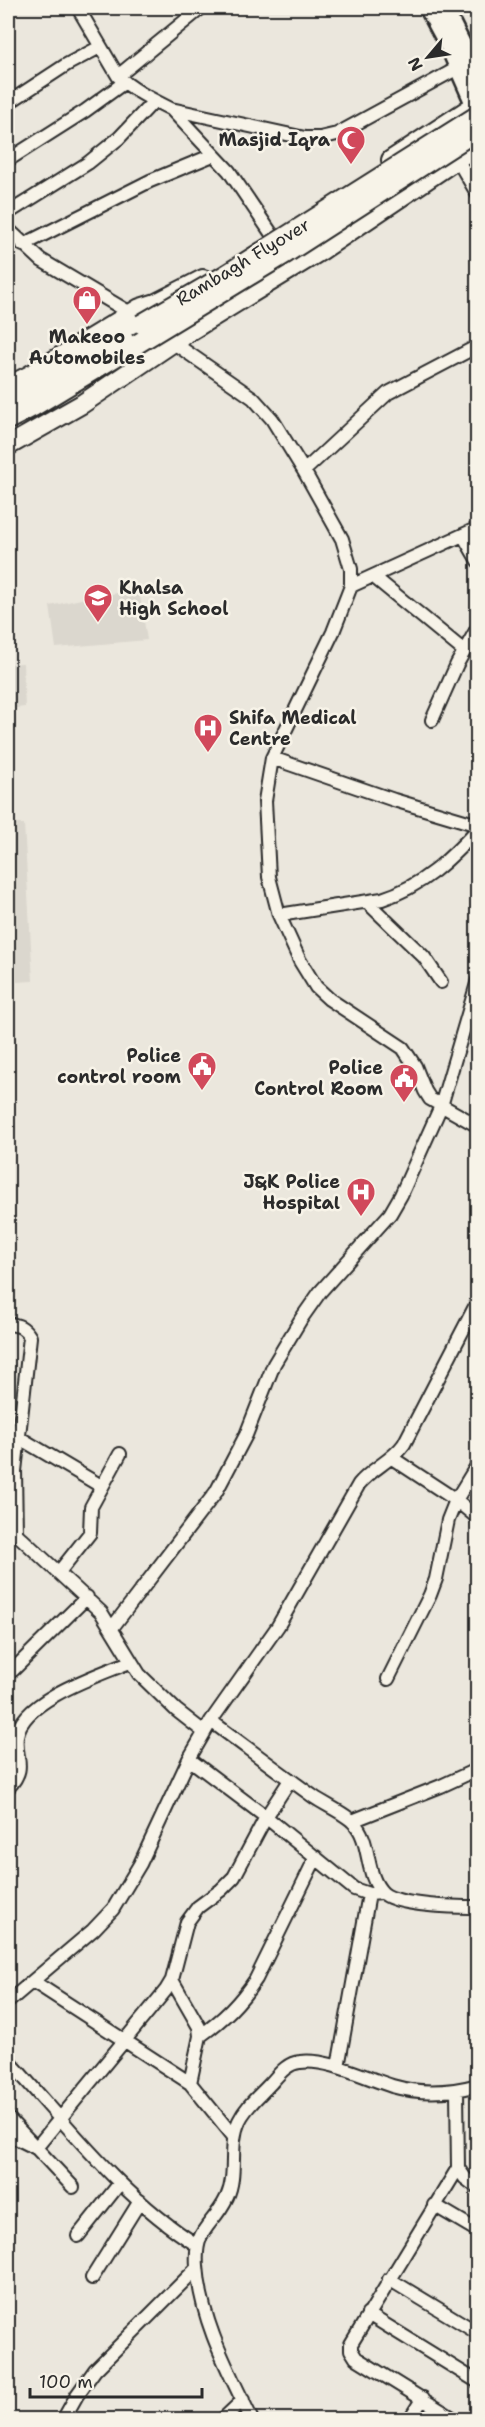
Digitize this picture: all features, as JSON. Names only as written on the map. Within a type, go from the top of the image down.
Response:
[{"type":"main road","points":[[8,386],[131,313],[197,282],[477,109]]},
{"type":"main road","name":"Rambagh Flyover","points":[[8,405],[220,278],[477,109]]},
{"type":"main road","name":"Rambagh Flyover","points":[[8,420],[286,254],[477,130]]},
{"type":"main road","points":[[8,446],[82,404],[172,343],[322,250],[477,145]]},
{"type":"street","points":[[78,8],[100,47],[122,79],[154,101],[171,109],[306,138],[320,138],[336,134],[458,68]]},
{"type":"street","points":[[8,160],[58,129],[122,79],[201,8]]},
{"type":"street","points":[[428,8],[477,109]]},
{"type":"street","points":[[444,8],[477,76]]},
{"type":"street","points":[[8,104],[66,65],[100,47]]},
{"type":"street","points":[[8,213],[88,163],[119,138],[154,101]]},
{"type":"street","points":[[171,109],[234,179],[273,236]]},
{"type":"street","points":[[22,245],[150,181],[213,155]]},
{"type":"street","points":[[457,159],[477,195]]},
{"type":"street","points":[[8,229],[22,245],[41,260],[131,313],[253,398],[272,419],[304,471],[345,547],[351,569],[351,586],[333,632],[272,758],[265,801],[269,877],[279,915],[300,961],[316,987],[329,999],[403,1048],[416,1066],[424,1091],[430,1099],[477,1126]]},
{"type":"street","points":[[304,471],[369,408],[388,393],[472,349],[477,351]]},
{"type":"street","points":[[351,586],[477,528]]},
{"type":"street","points":[[464,535],[477,561]]},
{"type":"street","points":[[374,577],[464,651]]},
{"type":"street","points":[[432,720],[464,651],[476,634]]},
{"type":"street","points":[[272,758],[477,827],[434,873],[397,894],[368,902],[348,903],[279,915]]},
{"type":"street","points":[[368,902],[424,957],[441,982]]},
{"type":"street","points":[[112,1628],[216,1492],[246,1435],[274,1364],[285,1343],[320,1292],[390,1214],[412,1173],[441,1106],[477,980]]},
{"type":"street","points":[[8,2002],[93,1930],[113,1909],[140,1864],[204,1732],[278,1626],[359,1484],[366,1475],[392,1458],[404,1444],[477,1301]]},
{"type":"street","points":[[8,1324],[26,1330],[30,1337],[18,1437],[12,1530],[87,1597],[112,1628],[130,1662],[149,1685],[204,1732]]},
{"type":"street","points":[[18,1437],[101,1486]]},
{"type":"street","points":[[58,1572],[90,1533],[91,1507],[120,1454]]},
{"type":"street","points":[[392,1458],[456,1500],[477,1518]]},
{"type":"street","points":[[388,1679],[436,1579],[444,1533],[456,1500],[477,1464]]},
{"type":"street","points":[[8,1672],[13,1670],[87,1597]]},
{"type":"street","points":[[17,1736],[22,1724],[45,1701],[130,1662]]},
{"type":"street","points":[[211,1721],[332,1810],[352,1821],[365,1844],[376,1882],[383,1893]]},
{"type":"street","points":[[8,1723],[17,1736],[21,1762],[19,1772],[8,1788]]},
{"type":"street","points":[[189,1759],[266,1817],[354,1889],[369,1894],[383,1893],[404,1901],[452,1907],[477,1907]]},
{"type":"street","points":[[352,1821],[441,1786],[477,1769]]},
{"type":"street","points":[[36,2148],[172,1980],[187,1922],[198,1907],[234,1877],[266,1817],[290,1780]]},
{"type":"street","points":[[200,2036],[224,2019],[246,1994],[316,1857]]},
{"type":"street","points":[[338,2067],[369,1894]]},
{"type":"street","points":[[172,1980],[197,2020],[200,2036],[190,2083]]},
{"type":"street","points":[[34,1982],[190,2083],[234,2137]]},
{"type":"street","points":[[8,2060],[120,2183],[179,2234],[197,2246]]},
{"type":"street","points":[[252,2420],[215,2343],[199,2288],[197,2268],[197,2246],[202,2230],[227,2197],[234,2137],[238,2122],[245,2110],[284,2069],[293,2063],[302,2061],[338,2067],[394,2086],[434,2092],[458,2091],[477,2085]]},
{"type":"street","points":[[456,2420],[353,2355],[351,2344],[389,2278],[458,2168],[458,2091]]},
{"type":"street","points":[[8,2118],[73,2187]]},
{"type":"street","points":[[8,2134],[36,2148]]},
{"type":"street","points":[[458,2168],[465,2178],[477,2188]]},
{"type":"street","points":[[78,2236],[120,2183]]},
{"type":"street","points":[[92,2278],[140,2201]]},
{"type":"street","points":[[434,2205],[477,2231]]},
{"type":"street","points":[[63,2420],[81,2388],[95,2370],[197,2268]]},
{"type":"street","points":[[389,2278],[477,2333]]},
{"type":"street","points":[[368,2314],[477,2382]]},
{"type":"street","points":[[409,2420],[423,2398]]},
{"type":"street","points":[[222,2420],[243,2400]]},
{"type":"shaded area","name":"Khalsa High School","points":[[139,590],[147,640],[56,648],[50,606]]},
{"type":"shaded area","points":[[23,663],[25,707],[8,709],[8,664]]},
{"type":"shaded area","points":[[8,824],[24,824],[33,981],[16,982],[10,1000],[8,1000]]},
{"type":"place","name":"Masjid Iqra","points":[[351,166]]},
{"type":"place","name":"Makeoo Automobiles","points":[[87,326]]},
{"type":"place","name":"Khalsa High School","points":[[98,624]]},
{"type":"place","name":"Shifa Medical Centre","points":[[208,754]]},
{"type":"place","name":"Police control room","points":[[202,1092]]},
{"type":"place","name":"Police Control Room","points":[[404,1104]]},
{"type":"place","name":"J&K Police Hospital","points":[[361,1218]]}]
